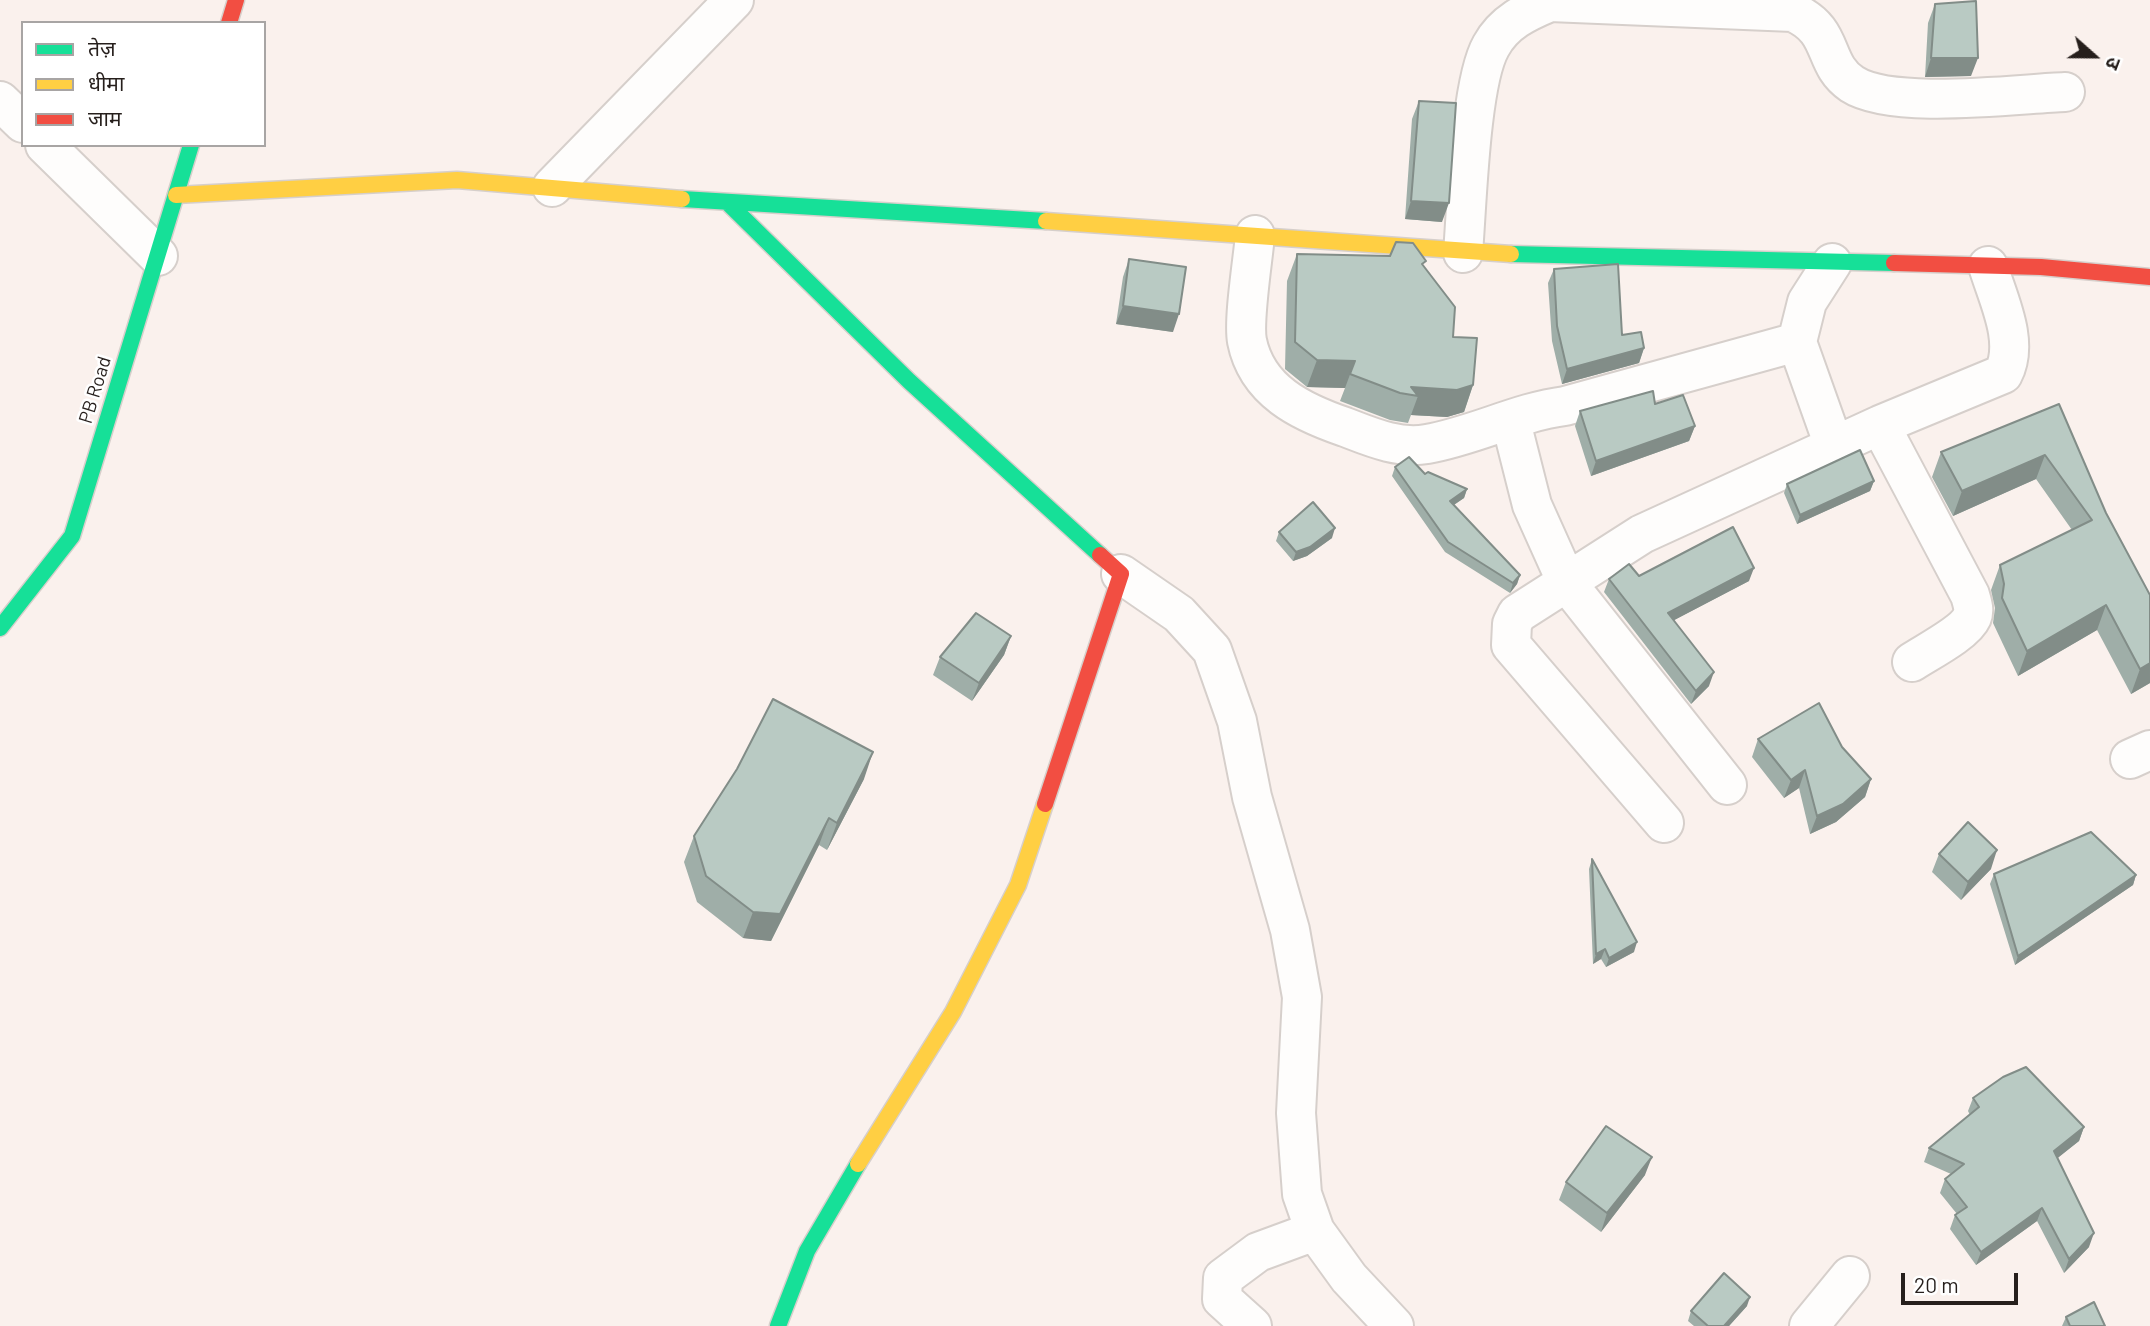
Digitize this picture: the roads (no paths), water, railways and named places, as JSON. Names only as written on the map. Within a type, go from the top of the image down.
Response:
[{"type":"street","points":[[230,21],[236,0]]},
{"type":"street","points":[[552,187],[734,0]]},
{"type":"street","points":[[1463,253],[1479,85],[1491,46],[1517,16],[1550,2],[1793,12],[1808,19],[1822,32],[1836,68],[1853,84],[1876,93],[1907,98],[2065,92]]},
{"type":"street","points":[[0,101],[21,122]]},
{"type":"street","points":[[47,147],[158,256]]},
{"type":"street","name":"PB Road","points":[[0,628],[72,536],[190,147]]},
{"type":"street","points":[[176,195],[435,180],[552,187],[728,203],[1255,235],[1463,253],[2041,267],[2150,278]]},
{"type":"street","points":[[728,203],[909,381],[1121,574],[1179,614],[1212,650],[1237,721],[1252,797],[1290,930],[1302,997],[1296,1113],[1301,1194],[1315,1231],[1349,1278],[1394,1326]]},
{"type":"street","points":[[1255,235],[1247,340],[1261,375],[1288,404],[1392,444],[1425,444],[1511,422],[1545,408],[1565,406],[1797,342]]},
{"type":"street","points":[[1832,263],[1807,302],[1797,342],[1834,446]]},
{"type":"street","points":[[1664,823],[1511,645],[1512,624],[1517,614],[1642,534],[1880,425],[2003,374],[2011,360],[2010,340],[1988,266]]},
{"type":"street","points":[[1511,422],[1532,505],[1567,583],[1727,785]]},
{"type":"street","points":[[1880,425],[1970,595],[1973,608],[1972,618],[1961,629],[1912,662]]},
{"type":"street","points":[[778,1326],[807,1251],[878,1129],[953,1012],[1018,885],[1121,574]]},
{"type":"street","points":[[1252,1326],[1222,1299],[1223,1279],[1258,1252],[1315,1231]]},
{"type":"street","points":[[1809,1326],[1850,1276]]}]
